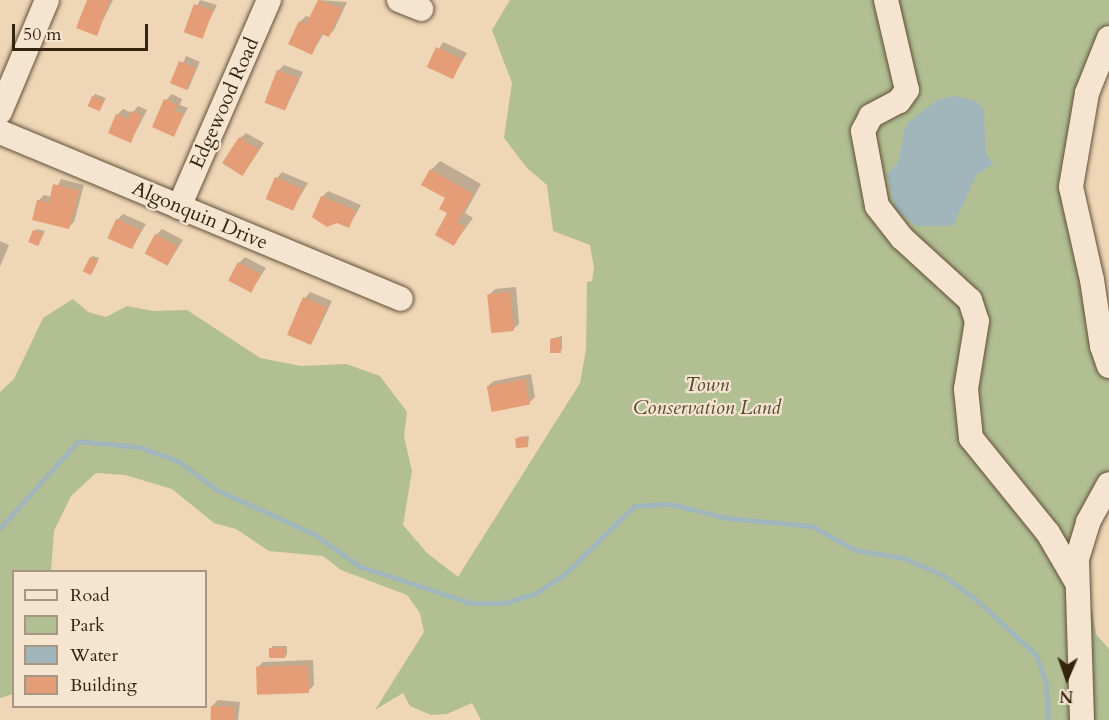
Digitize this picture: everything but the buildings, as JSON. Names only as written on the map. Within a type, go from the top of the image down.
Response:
[{"type":"street","points":[[0,112],[47,0]]},
{"type":"street","name":"Edgewood Road","points":[[179,207],[269,0]]},
{"type":"street","points":[[886,0],[907,90],[899,101],[867,120],[863,130],[879,212],[902,238],[970,300],[977,321],[966,389],[971,438],[1048,533],[1076,581]]},
{"type":"street","points":[[1109,38],[1087,93],[1071,187],[1092,280],[1101,346],[1109,366]]},
{"type":"street","name":"Algonquin Drive","points":[[0,132],[401,299]]},
{"type":"street","points":[[1082,720],[1076,581],[1088,522],[1109,484]]},
{"type":"green space","name":"Town Conservation Land","points":[[510,0],[1109,0],[1109,57],[1093,95],[1077,197],[1109,323],[1109,501],[1096,532],[1087,581],[1096,634],[1109,649],[1109,720],[481,720],[472,703],[447,714],[431,715],[410,706],[403,693],[375,710],[424,632],[420,613],[407,595],[341,570],[323,556],[269,551],[236,529],[214,523],[172,489],[125,475],[96,473],[71,496],[54,531],[51,570],[12,570],[12,694],[0,698],[0,392],[14,379],[43,318],[73,299],[88,312],[106,317],[127,306],[153,311],[187,310],[260,358],[301,366],[346,364],[380,376],[407,412],[404,437],[412,471],[403,525],[427,553],[458,577],[580,383],[586,350],[587,282],[592,281],[594,268],[590,245],[553,231],[547,185],[527,168],[504,138],[512,83],[492,30]]},
{"type":"water","points":[[953,96],[974,100],[984,109],[986,154],[994,164],[977,174],[953,226],[917,226],[895,209],[887,175],[898,162],[906,124],[937,100]]},
{"type":"waterway","points":[[0,528],[78,441],[139,447],[178,461],[217,490],[314,534],[359,566],[471,603],[504,603],[536,593],[565,574],[634,506],[670,504],[727,518],[812,526],[855,550],[904,558],[943,575],[979,602],[1036,655],[1046,684],[1048,720]]}]
